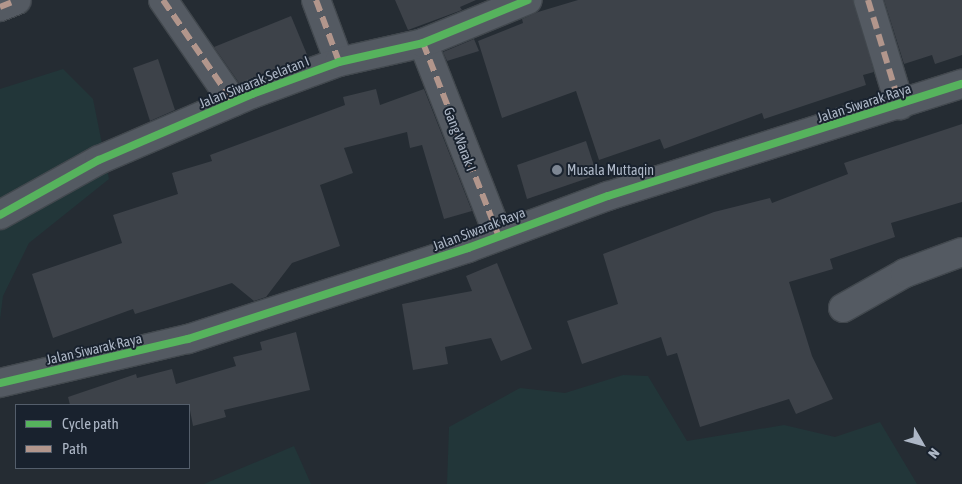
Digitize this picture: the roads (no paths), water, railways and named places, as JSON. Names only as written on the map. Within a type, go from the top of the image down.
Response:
[{"type":"street","points":[[0,7],[17,0]]},
{"type":"street","points":[[163,0],[233,102]]},
{"type":"street","points":[[316,0],[339,62]]},
{"type":"street","name":"Jalan Siwarak Selatan I","points":[[0,215],[99,160],[233,102],[339,62],[423,43],[528,0]]},
{"type":"street","points":[[868,0],[900,105]]},
{"type":"street","name":"Gang Warak I","points":[[423,43],[498,234]]},
{"type":"street","name":"Jalan Siwarak Raya","points":[[0,383],[188,339],[468,248],[498,234],[962,84]]},
{"type":"street","points":[[843,308],[905,273],[962,252]]},
{"type":"place","name":"Musala Muttaqin","points":[[557,170]]}]
